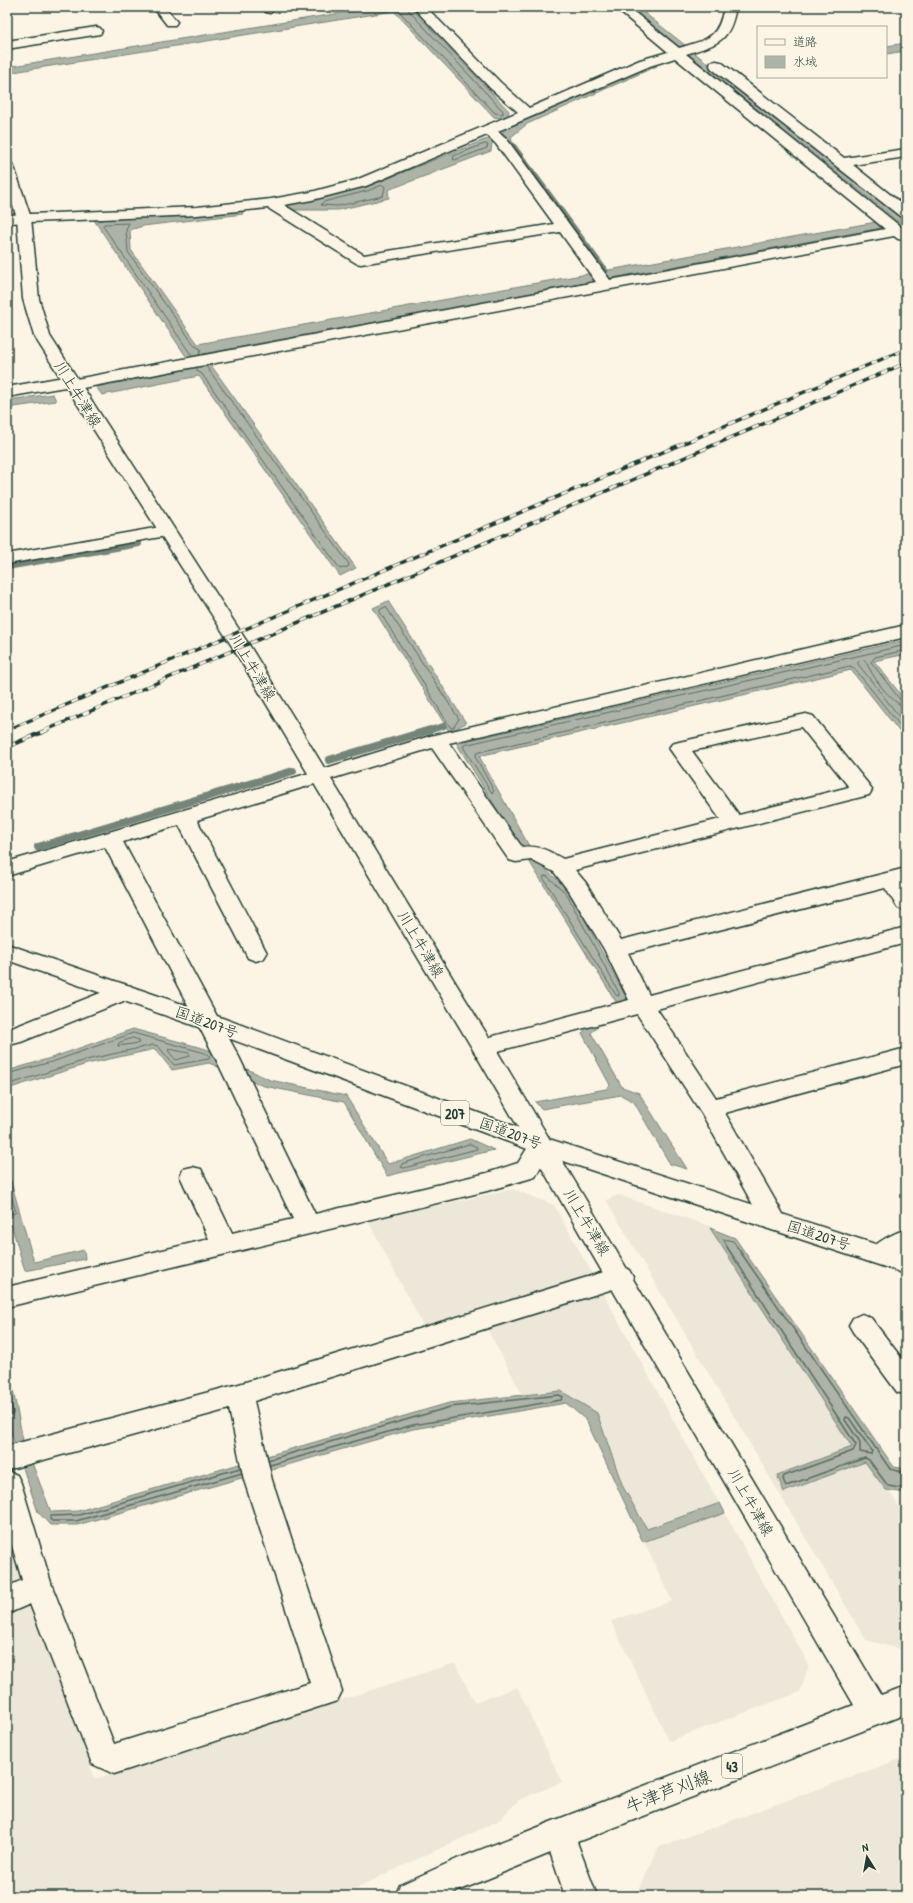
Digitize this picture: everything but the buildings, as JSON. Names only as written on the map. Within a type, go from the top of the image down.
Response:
[{"type":"main road","points":[[159,7],[171,22]]},
{"type":"main road","points":[[419,7],[495,85],[527,113]]},
{"type":"main road","points":[[620,7],[901,234]]},
{"type":"main road","points":[[15,219],[197,211],[271,203],[312,196],[361,183],[496,133],[515,119],[527,113],[645,63],[709,42],[720,35],[727,24],[730,7]]},
{"type":"main road","points":[[7,44],[96,30]]},
{"type":"main road","points":[[682,39],[906,214]]},
{"type":"main road","points":[[496,133],[606,285]]},
{"type":"main road","points":[[841,163],[906,153]]},
{"type":"main road","name":"川上牛津線","points":[[7,168],[15,219],[31,299],[42,336],[70,383],[242,648],[620,1277],[874,1710]]},
{"type":"main road","points":[[271,203],[361,260],[564,227]]},
{"type":"main road","points":[[7,392],[184,364],[606,285],[901,234]]},
{"type":"main road","points":[[7,559],[166,531]]},
{"type":"main road","points":[[7,869],[320,777],[437,740],[906,631]]},
{"type":"main road","points":[[561,867],[862,790],[806,720],[679,748],[733,822]]},
{"type":"main road","points":[[437,740],[516,855],[534,853],[561,867],[578,888],[615,949],[643,1005],[710,1108],[775,1221]]},
{"type":"main road","points":[[185,817],[256,953]]},
{"type":"main road","points":[[111,838],[232,1067],[308,1225]]},
{"type":"main road","points":[[615,949],[898,877],[906,903]]},
{"type":"main road","points":[[483,1047],[906,935]]},
{"type":"main road","name":"国道207号","points":[[7,952],[209,1022],[541,1145],[906,1264]]},
{"type":"main road","points":[[7,1035],[13,1036],[123,992]]},
{"type":"main road","points":[[710,1108],[906,1056]]},
{"type":"main road","points":[[7,1297],[487,1182],[526,1170],[541,1145]]},
{"type":"main road","points":[[192,1176],[225,1245]]},
{"type":"main road","points":[[880,1255],[906,1239]]},
{"type":"main road","points":[[7,1458],[239,1395],[620,1277]]},
{"type":"main road","points":[[862,1325],[906,1384]]},
{"type":"main road","points":[[7,1483],[38,1586],[103,1754],[114,1760],[327,1691],[255,1468],[239,1395]]},
{"type":"main road","points":[[7,1601],[38,1586]]},
{"type":"main road","name":"牛津芦刈線","points":[[411,1896],[468,1870],[874,1710],[906,1700]]},
{"type":"main road","points":[[559,1834],[581,1896]]},
{"type":"shaded area","points":[[513,1189],[554,1205],[809,1665],[800,1692],[669,1741],[611,1621],[672,1601],[586,1420],[566,1403],[525,1399],[480,1316],[426,1331],[368,1221]]},
{"type":"shaded area","points":[[619,1195],[712,1227],[906,1517],[906,1651],[866,1640],[606,1200]]},
{"type":"shaded area","points":[[7,1529],[95,1779],[455,1663],[475,1703],[517,1687],[562,1782],[519,1800],[498,1821],[339,1896],[7,1896]]},
{"type":"shaded area","points":[[906,1757],[906,1896],[636,1896],[659,1847]]},
{"type":"water","points":[[378,7],[410,7],[509,111],[508,114],[515,123],[654,64],[657,66],[527,124],[511,137],[513,145],[504,137],[492,143],[491,151],[388,190],[389,198],[338,210],[290,210],[287,205],[366,187],[494,137],[508,127],[500,118],[494,117],[394,11],[7,73],[7,67]]},
{"type":"water","points":[[629,7],[637,7],[906,221],[906,228]]},
{"type":"water","points":[[906,43],[906,51],[887,54],[887,46]]},
{"type":"water","points":[[241,210],[243,214],[143,226],[130,230],[131,250],[198,344],[876,222],[881,228],[203,354],[356,568],[340,576],[199,376],[102,395],[96,387],[194,368],[94,220],[174,216]]},
{"type":"water","points":[[53,394],[56,401],[7,408],[7,400]]},
{"type":"water","points":[[388,601],[466,723],[458,727],[466,741],[906,640],[906,654],[874,661],[906,701],[906,740],[851,670],[479,756],[539,864],[569,890],[627,999],[591,1033],[622,1087],[639,1093],[687,1169],[670,1164],[634,1102],[621,1095],[542,1109],[535,1102],[606,1089],[610,1085],[582,1033],[616,1002],[373,608]]},
{"type":"water","points":[[133,1029],[206,1049],[270,1080],[346,1096],[388,1164],[470,1139],[494,1150],[387,1176],[344,1102],[264,1086],[209,1063],[172,1070],[155,1049],[87,1064],[7,1089],[7,1071],[54,1057]]},
{"type":"water","points":[[7,1168],[34,1262],[84,1250],[85,1259],[25,1271],[7,1210]]},
{"type":"water","points":[[710,1228],[735,1238],[894,1467],[906,1469],[906,1493],[886,1490],[865,1462],[784,1492],[777,1475],[852,1447]]},
{"type":"water","points":[[7,1360],[23,1440],[51,1512],[78,1511],[449,1403],[561,1391],[597,1413],[623,1487],[647,1529],[720,1503],[725,1513],[643,1542],[586,1420],[566,1403],[413,1429],[77,1525],[50,1525],[38,1512],[11,1433],[7,1405]]},
{"type":"waterway","points":[[513,145],[606,271]]},
{"type":"waterway","points":[[7,567],[139,544]]},
{"type":"waterway","points":[[427,731],[444,726]]},
{"type":"waterway","points":[[329,760],[430,730]]},
{"type":"waterway","points":[[38,847],[293,771]]},
{"type":"railway","points":[[7,730],[906,349]]},
{"type":"railway","points":[[44,731],[906,363]]},
{"type":"railway","points":[[7,747],[47,730]]}]
